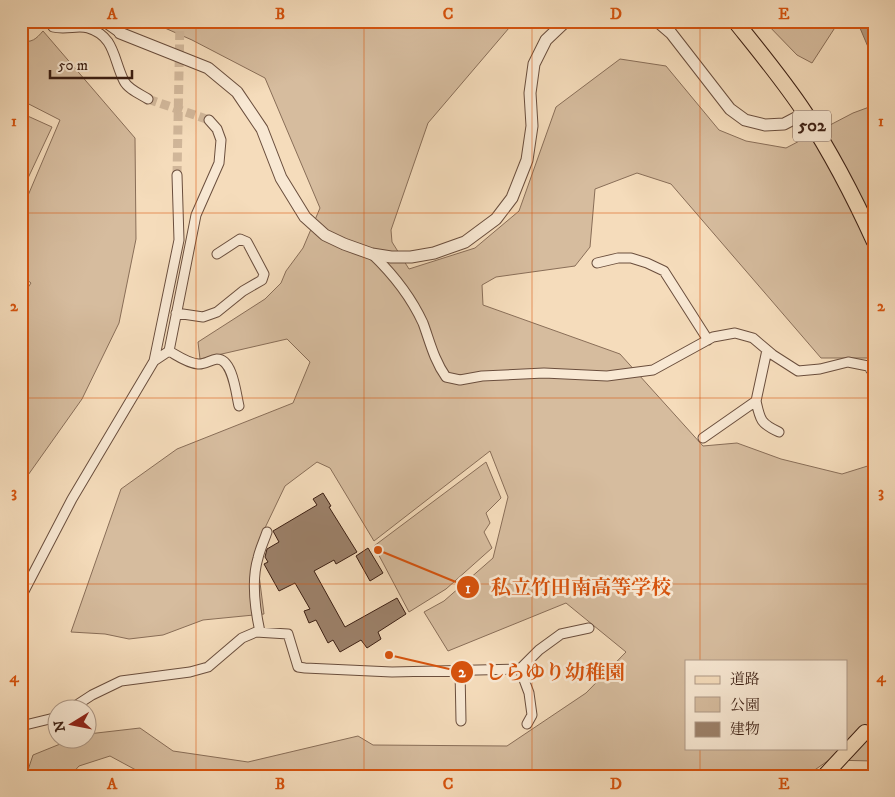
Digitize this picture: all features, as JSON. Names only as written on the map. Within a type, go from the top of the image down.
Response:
[{"type":"highway","name":"502","points":[[735,21],[805,113],[855,199],[874,241]]},
{"type":"main road","points":[[824,776],[865,732]]},
{"type":"street","points":[[50,21],[53,27],[63,30],[86,27],[100,33],[110,44],[124,82],[148,99]]},
{"type":"street","points":[[103,21],[120,33],[208,68],[237,92],[262,129],[281,178],[305,217],[325,235],[344,244],[372,254],[391,257],[434,253],[465,242],[496,219],[512,198],[527,160],[532,126],[530,93],[534,64],[546,40],[566,21]]},
{"type":"street","points":[[657,21],[671,33],[730,109],[745,120],[765,125],[784,124],[805,113]]},
{"type":"street","points":[[154,361],[168,351],[196,216],[219,163],[220,140],[217,129],[209,120]]},
{"type":"street","points":[[21,597],[72,499],[154,361],[179,240],[177,175]]},
{"type":"street","points":[[176,313],[203,317],[217,312],[243,291],[262,280],[264,274],[246,242],[240,239],[217,254]]},
{"type":"street","points":[[372,254],[398,281],[422,322],[438,365],[446,377],[460,380],[482,376],[544,373],[607,376],[653,370],[712,337],[734,333],[753,338],[798,372],[848,362],[868,366],[874,374]]},
{"type":"street","points":[[596,264],[618,258],[631,258],[647,263],[664,272],[708,340]]},
{"type":"street","points":[[767,350],[756,402],[760,418],[765,426],[779,432]]},
{"type":"street","points":[[168,351],[189,362],[200,365],[217,359],[224,361],[229,367],[239,406]]},
{"type":"street","points":[[860,364],[869,361],[874,362]]},
{"type":"street","points":[[703,438],[756,402]]},
{"type":"street","points":[[260,632],[256,611],[255,580],[257,559],[267,532]]},
{"type":"street","points":[[84,700],[121,681],[190,672],[208,667],[242,638],[256,632],[288,634],[298,667],[392,672],[520,669],[539,650],[561,634],[589,628]]},
{"type":"street","points":[[520,669],[529,693],[532,715],[527,724]]},
{"type":"street","points":[[460,670],[461,721]]},
{"type":"street","points":[[21,726],[48,719]]},
{"type":"green space","points":[[149,21],[521,21],[509,28],[428,123],[391,230],[392,242],[409,269],[475,248],[519,211],[556,107],[620,59],[666,66],[719,130],[746,141],[786,148],[853,113],[872,106],[874,108],[874,358],[821,358],[671,184],[637,173],[595,189],[590,247],[575,266],[496,277],[482,285],[483,305],[620,354],[703,446],[737,443],[781,459],[842,474],[874,464],[874,761],[829,760],[806,776],[147,776],[110,756],[79,766],[70,776],[26,776],[33,755],[48,749],[98,750],[98,733],[140,728],[173,751],[248,762],[358,736],[373,745],[507,746],[586,693],[626,652],[566,603],[448,651],[424,612],[444,601],[493,558],[508,497],[490,451],[374,541],[330,468],[317,462],[285,486],[264,530],[258,567],[264,614],[203,620],[163,635],[129,639],[105,634],[71,632],[121,489],[177,449],[293,403],[310,362],[287,339],[200,359],[198,342],[265,299],[281,283],[286,271],[303,248],[320,208],[265,78],[192,40]]},
{"type":"green space","points":[[764,21],[834,21],[836,26],[812,63],[797,55]]},
{"type":"green space","points":[[43,31],[135,138],[136,239],[119,323],[82,399],[21,485],[21,298],[31,283],[21,275],[21,212],[60,120],[21,100],[21,41],[34,40]]},
{"type":"green space","points":[[21,113],[52,127],[21,193]]},
{"type":"green space","points":[[486,462],[501,498],[486,513],[490,523],[484,532],[492,548],[446,589],[409,612],[374,546]]},
{"type":"shaded area","points":[[857,21],[874,21],[874,61]]},
{"type":"building","points":[[323,493],[331,506],[329,507],[357,552],[336,564],[334,560],[314,571],[345,627],[397,598],[406,614],[378,632],[381,639],[367,648],[361,640],[340,652],[333,640],[328,643],[316,620],[309,623],[304,611],[310,609],[295,583],[279,591],[264,564],[268,562],[265,557],[267,549],[279,542],[273,531],[317,505],[313,499]]},
{"type":"building","points":[[368,548],[383,573],[370,581],[356,556]]},
{"type":"tunnel","points":[[177,175],[180,21]]},
{"type":"tunnel","points":[[148,99],[209,120]]},
{"type":"place","name":"私立竹田南高等学校","points":[[378,550]]},
{"type":"place","name":"しらゆり幼稚園","points":[[389,655]]}]
